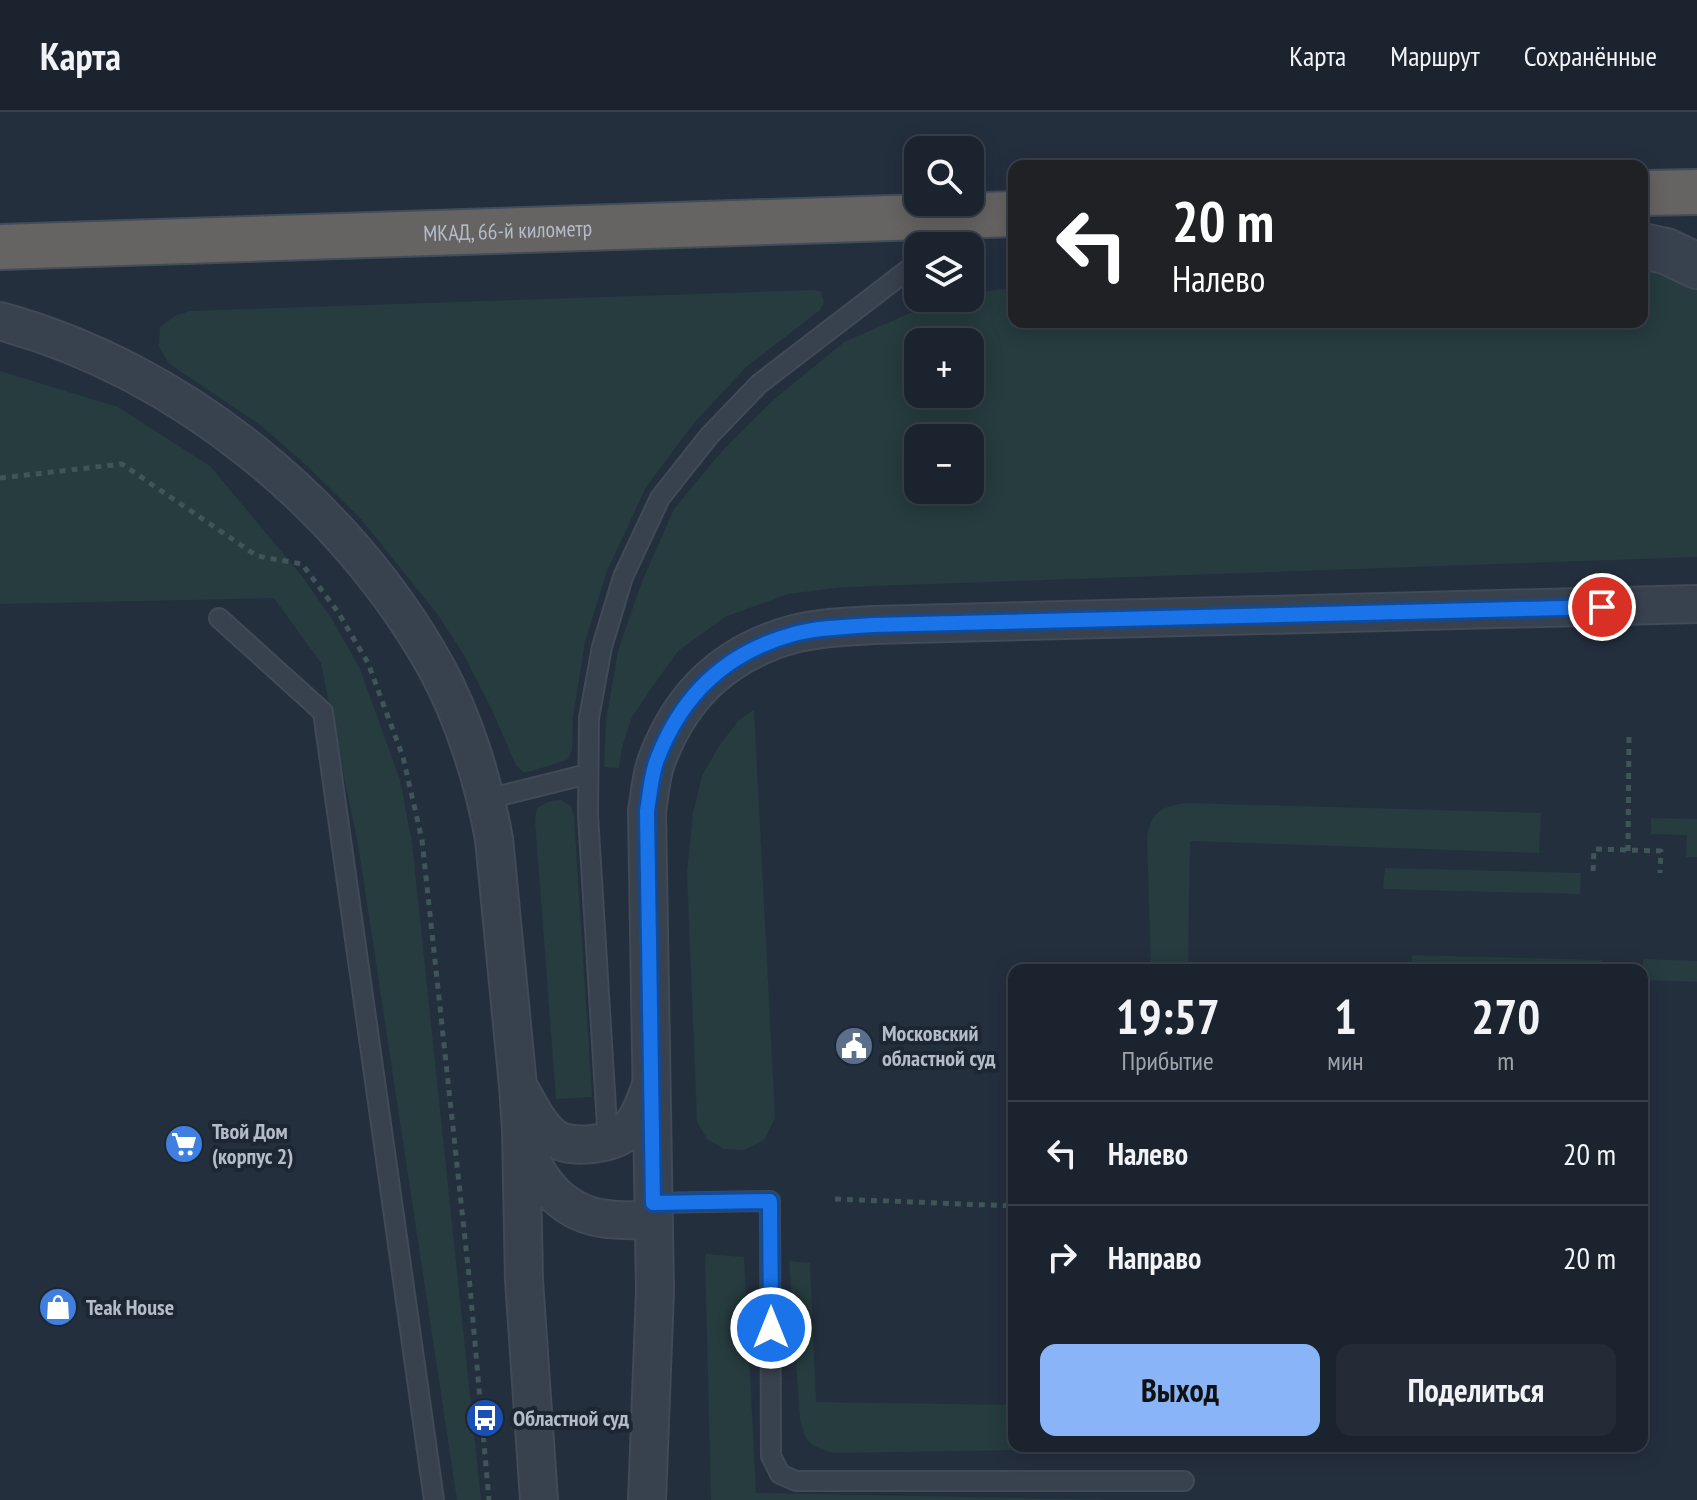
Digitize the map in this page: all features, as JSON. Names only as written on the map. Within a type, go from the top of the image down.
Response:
[{"type":"highway","points":[[1648,193],[1697,192]]},
{"type":"highway","name":"МКАД, 66-й километр","points":[[0,247],[1002,214]]},
{"type":"street","points":[[1648,247],[1666,251],[1697,266]]},
{"type":"street","points":[[0,321],[78,349],[145,380],[240,441],[340,535],[376,578],[413,629],[437,670],[460,720],[487,799],[494,839],[521,1130],[524,1280],[539,1500]]},
{"type":"street","points":[[647,1500],[655,1291],[647,811],[656,759],[678,716],[706,680],[744,652],[795,633],[873,625],[1697,604]]},
{"type":"street","points":[[518,1086],[536,1118],[555,1139],[580,1145],[608,1141],[626,1132],[642,1109],[652,1081]]},
{"type":"street","points":[[521,1130],[531,1162],[548,1190],[574,1210],[605,1219],[653,1212]]},
{"type":"lane","points":[[968,232],[1002,214]]},
{"type":"lane","points":[[608,1141],[588,815],[589,718],[602,647],[623,577],[660,498],[709,436],[759,384],[904,273]]},
{"type":"lane","points":[[219,618],[323,712],[434,1500]]},
{"type":"lane","points":[[487,799],[588,774]]},
{"type":"lane","points":[[653,1212],[770,1201],[771,1456],[780,1474],[796,1481],[1184,1481]]},
{"type":"path","points":[[0,478],[122,464],[257,556],[302,564],[338,612],[368,663],[403,757],[422,840],[469,1276],[489,1500]]},
{"type":"path","points":[[1628,851],[1629,734]]},
{"type":"path","points":[[1593,871],[1594,849],[1661,851],[1660,873]]},
{"type":"path","points":[[835,1199],[1008,1206]]},
{"type":"green space","points":[[1648,268],[1697,280],[1697,557],[873,586],[788,594],[725,617],[678,651],[632,717],[619,768],[604,767],[606,720],[618,651],[641,584],[674,509],[723,450],[772,401],[844,342],[915,312],[984,312],[984,291],[1008,289],[1008,328],[1648,328]]},
{"type":"green space","points":[[821,292],[824,302],[820,310],[746,367],[694,423],[646,487],[607,571],[585,642],[573,717],[572,751],[567,760],[523,772],[516,765],[464,655],[438,615],[361,519],[259,424],[168,363],[159,346],[160,327],[175,316],[190,311]]},
{"type":"green space","points":[[0,371],[118,407],[210,466],[301,575],[332,619],[360,669],[400,780],[412,843],[481,1500],[457,1500],[359,850],[321,663],[274,598],[0,604]]},
{"type":"green space","points":[[754,710],[775,1118],[764,1140],[744,1150],[724,1149],[707,1139],[697,1122],[687,873],[693,813],[702,776],[739,720]]},
{"type":"green space","points":[[561,800],[571,806],[574,817],[592,1097],[556,1099],[535,820],[537,808],[550,801]]},
{"type":"green space","points":[[1187,803],[1541,813],[1539,853],[1190,841],[1188,964],[1151,964],[1147,837],[1155,816],[1171,806]]},
{"type":"green space","points":[[1651,818],[1697,819],[1697,857],[1686,857],[1687,835],[1651,834]]},
{"type":"green space","points":[[1385,868],[1581,873],[1580,894],[1383,889]]},
{"type":"green space","points":[[1412,955],[1602,960],[1602,964],[1412,964]]},
{"type":"green space","points":[[1643,959],[1697,961],[1697,982],[1648,980],[1648,964],[1643,964]]},
{"type":"green space","points":[[705,1254],[744,1257],[756,1493],[1116,1500],[711,1500]]},
{"type":"green space","points":[[789,1261],[810,1263],[816,1402],[1008,1405],[1008,1450],[834,1453],[810,1443],[800,1419]]},
{"type":"place","name":"Московский областной суд","points":[[854,1046]]},
{"type":"place","name":"Твой Дом (корпус 2)","points":[[184,1144]]},
{"type":"place","name":"Teak House","points":[[58,1307]]},
{"type":"place","name":"Областной суд","points":[[485,1418]]},
{"type":"route","points":[[771,1328],[770,1201],[653,1203],[647,811],[656,759],[678,716],[706,680],[744,652],[795,633],[873,625],[1602,607]]}]
